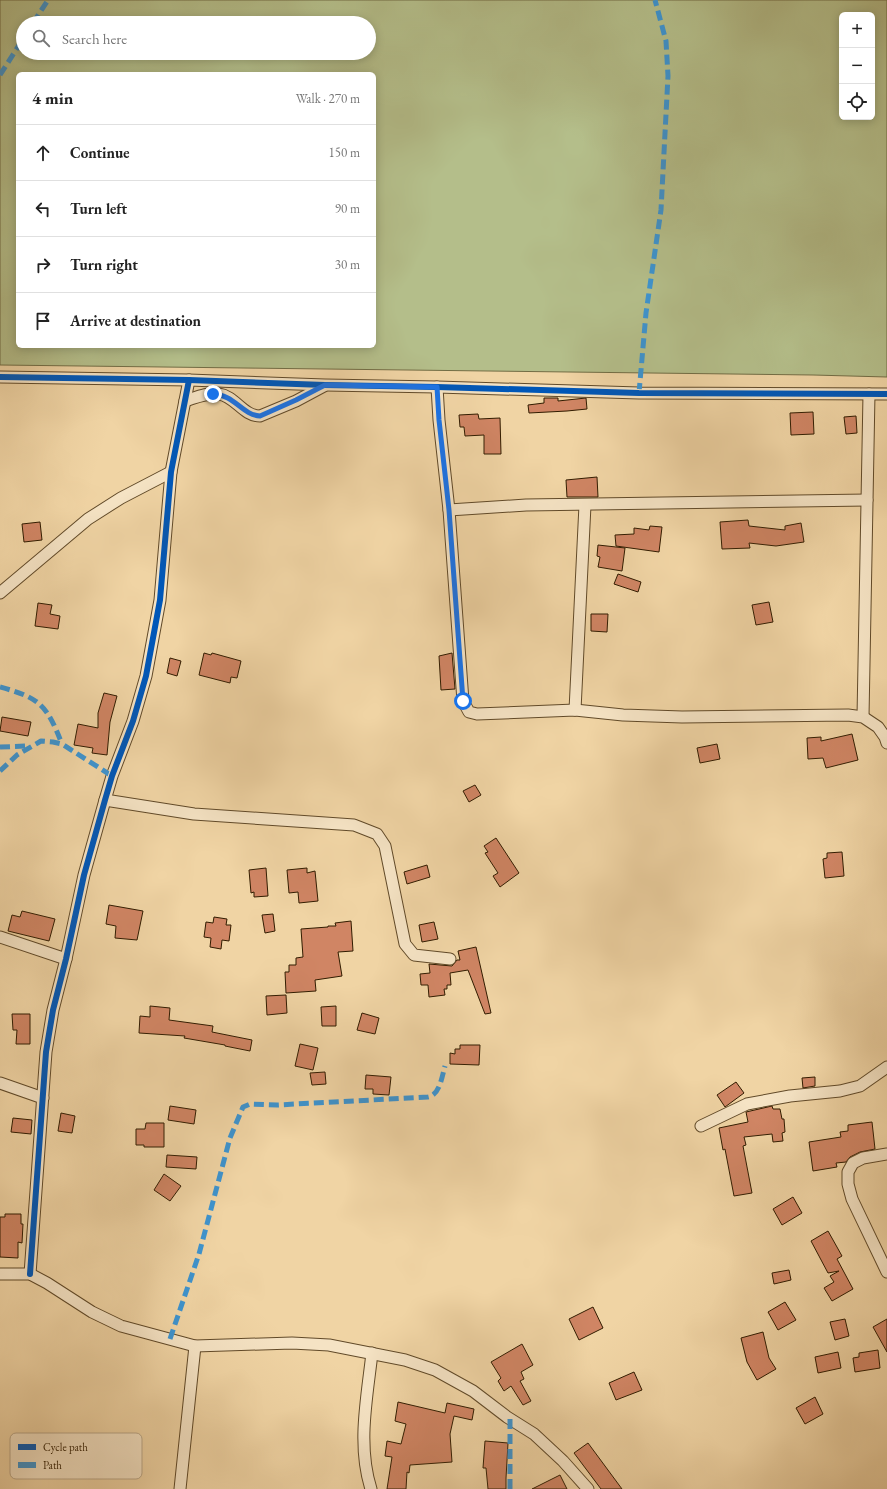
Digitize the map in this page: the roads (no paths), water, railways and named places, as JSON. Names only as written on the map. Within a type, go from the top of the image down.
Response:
[{"type":"street","points":[[0,377],[189,380],[639,393],[887,394]]},
{"type":"street","points":[[30,1274],[46,1052],[53,1010],[66,959],[84,875],[112,776],[133,721],[146,676],[160,600],[171,472],[189,380]]},
{"type":"street","points":[[185,401],[203,395],[220,394],[226,396],[255,416],[260,416],[325,385]]},
{"type":"street","points":[[437,387],[439,420],[449,510],[463,701],[469,712],[477,714],[575,710],[682,717],[772,717],[848,714],[864,717],[878,727],[887,743]]},
{"type":"street","points":[[864,717],[869,394]]},
{"type":"street","points":[[0,593],[88,519],[121,498],[171,472]]},
{"type":"street","points":[[449,510],[526,505],[867,500]]},
{"type":"street","points":[[575,710],[585,505]]},
{"type":"street","points":[[105,800],[194,814],[354,825],[378,834],[385,846],[405,944],[414,955],[450,959]]},
{"type":"street","points":[[0,937],[66,959]]},
{"type":"street","points":[[701,1126],[747,1104],[790,1096],[840,1091],[860,1086],[887,1067]]},
{"type":"street","points":[[0,1083],[43,1098]]},
{"type":"street","points":[[887,1154],[863,1158],[853,1163],[848,1172],[848,1184],[852,1199],[887,1272]]},
{"type":"street","points":[[0,1274],[30,1274],[48,1283],[92,1312],[121,1326],[195,1346],[292,1343],[329,1345],[405,1360],[435,1370],[473,1391],[534,1434],[563,1461],[588,1489]]},
{"type":"street","points":[[180,1489],[195,1346]]},
{"type":"street","points":[[371,1489],[367,1477],[363,1444],[372,1353]]}]
